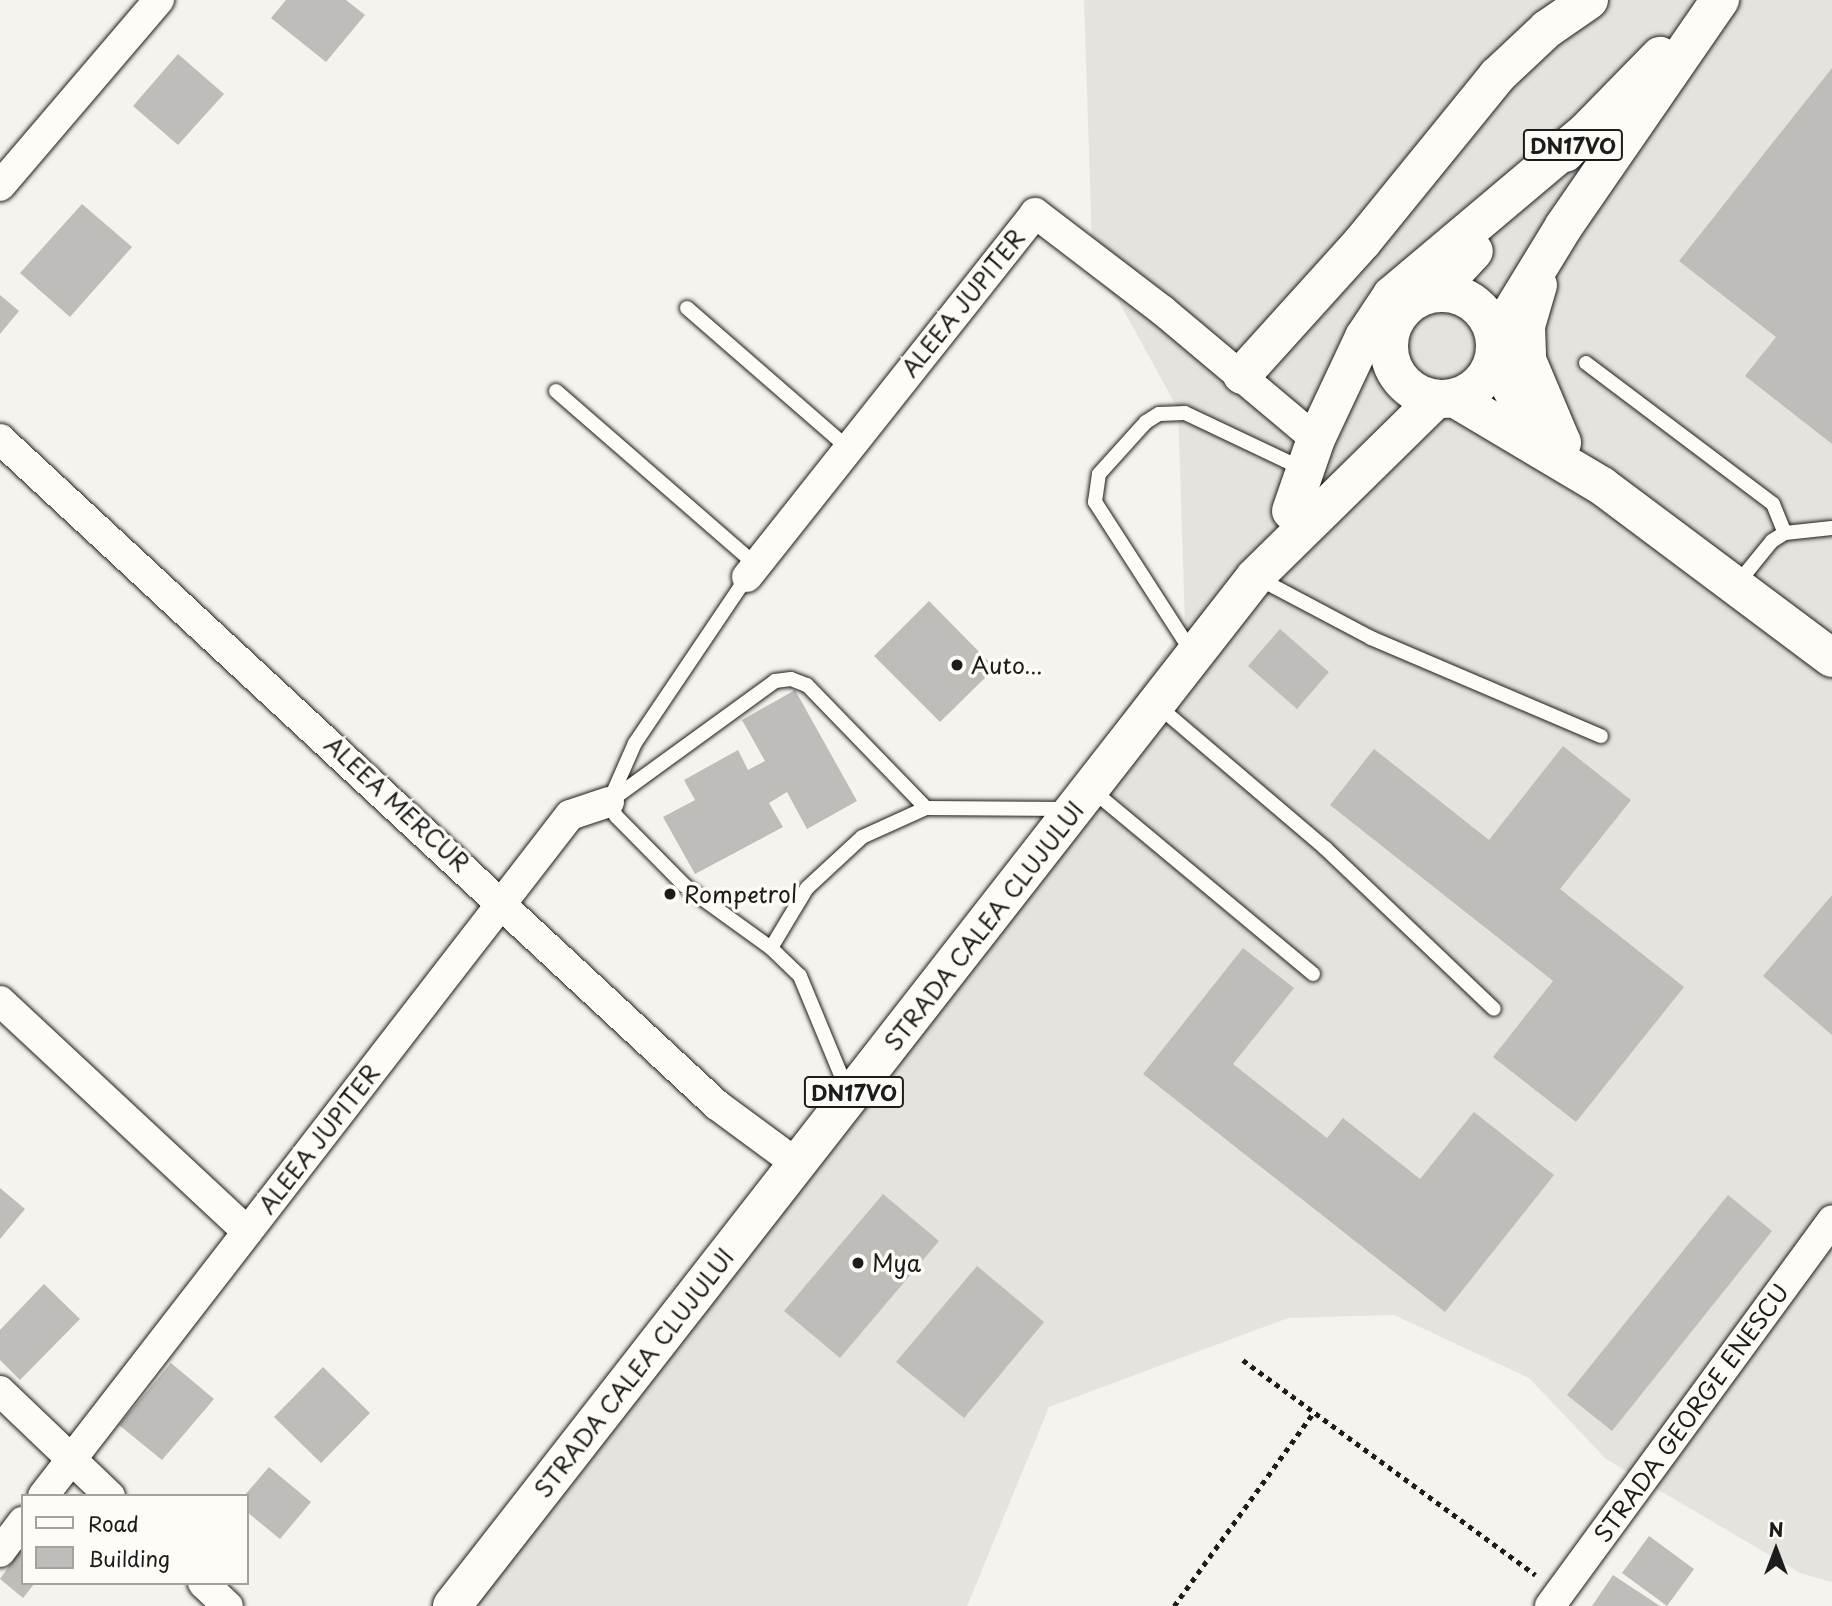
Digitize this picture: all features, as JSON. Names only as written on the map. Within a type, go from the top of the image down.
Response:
[{"type":"main road","points":[[1242,375],[1363,241],[1497,76],[1547,29],[1590,0]]},
{"type":"main road","name":"DN17VO","points":[[1388,348],[1393,326],[1406,306],[1435,293],[1582,135],[1718,0]]},
{"type":"main road","name":"DN17VO","points":[[1445,399],[1480,384],[1494,349],[1564,226],[1718,0]]},
{"type":"main road","points":[[1291,511],[1310,455],[1364,337],[1392,295],[1582,135]]},
{"type":"main road","points":[[1562,443],[1531,377],[1525,342],[1534,295],[1564,226]]},
{"type":"main road","points":[[1435,293],[1458,296],[1479,308],[1515,396],[1602,486]]},
{"type":"main road","points":[[1388,348],[1399,379],[1415,393],[1445,399],[1602,486],[1737,584],[1832,659]]},
{"type":"main road","name":"STRADA CALEA CLUJULUI","points":[[452,1606],[1255,577],[1388,348]]},
{"type":"main road","name":"STRADA CALEA CLUJULUI","points":[[1255,577],[1445,399]]},
{"type":"street","points":[[0,186],[159,0]]},
{"type":"street","name":"ALEEA JUPITER","points":[[751,570],[1035,213],[1242,375],[1310,455]]},
{"type":"street","name":"ALEEA MERCUR","points":[[0,439],[718,1105],[797,1164]]},
{"type":"street","name":"ALEEA JUPITER","points":[[45,1494],[570,815],[609,802]]},
{"type":"street","points":[[0,1001],[247,1231]]},
{"type":"street","name":"STRADA GEORGE ENESCU","points":[[1555,1599],[1832,1220]]},
{"type":"street","points":[[0,1391],[108,1494]]},
{"type":"street","points":[[0,1552],[21,1525]]},
{"type":"street","points":[[206,1585],[228,1606]]},
{"type":"lane","points":[[687,308],[847,447]]},
{"type":"lane","points":[[1586,363],[1773,504],[1785,533]]},
{"type":"lane","points":[[556,391],[751,570],[635,743],[609,802]]},
{"type":"lane","points":[[1194,656],[1095,502],[1099,474],[1146,422],[1159,414],[1185,413],[1310,455]]},
{"type":"lane","points":[[1737,584],[1772,541],[1785,533],[1832,528]]},
{"type":"lane","points":[[1255,577],[1371,638],[1601,736]]},
{"type":"lane","points":[[609,802],[775,681],[790,679],[807,685],[926,808]]},
{"type":"lane","points":[[1156,704],[1325,848],[1493,1009]]},
{"type":"lane","points":[[771,948],[807,888],[862,837],[926,808],[1083,799],[1313,974]]},
{"type":"lane","points":[[609,802],[616,816],[685,886],[771,948],[800,976],[850,1097]]},
{"type":"path","points":[[1243,1360],[1555,1599]]},
{"type":"path","points":[[1174,1606],[1314,1412]]},
{"type":"shaded area","points":[[1084,0],[1832,0],[1832,1582],[1800,1573],[1606,1459],[1529,1378],[1394,1315],[1288,1318],[1049,1407],[967,1606],[452,1606],[1108,734],[1185,623],[1178,409],[1119,302],[1093,275]]},
{"type":"building","points":[[286,0],[346,0],[365,15],[326,62],[271,18]]},
{"type":"building","points":[[178,54],[224,94],[178,145],[133,106]]},
{"type":"building","points":[[1832,68],[1832,444],[1745,376],[1776,337],[1679,261]]},
{"type":"building","points":[[82,204],[132,247],[70,317],[20,273]]},
{"type":"building","points":[[0,295],[19,311],[0,334]]},
{"type":"building","points":[[929,601],[995,668],[940,722],[874,656]]},
{"type":"building","points":[[1280,629],[1329,672],[1297,709],[1248,666]]},
{"type":"building","points":[[795,690],[857,801],[807,829],[787,792],[769,803],[783,827],[695,874],[663,817],[695,800],[684,780],[738,750],[748,770],[765,761],[742,720]]},
{"type":"building","points":[[1563,746],[1631,800],[1560,889],[1684,987],[1576,1122],[1493,1057],[1553,981],[1330,805],[1374,749],[1489,840]]},
{"type":"building","points":[[1832,895],[1832,1035],[1763,976]]},
{"type":"building","points":[[1243,948],[1294,988],[1233,1064],[1327,1138],[1343,1118],[1420,1179],[1474,1112],[1554,1175],[1445,1312],[1143,1074]]},
{"type":"building","points":[[0,1188],[25,1209],[0,1239]]},
{"type":"building","points":[[883,1194],[939,1241],[840,1358],[784,1311]]},
{"type":"building","points":[[1728,1195],[1772,1231],[1612,1431],[1567,1395]]},
{"type":"building","points":[[977,1266],[1044,1322],[964,1418],[896,1362]]},
{"type":"building","points":[[44,1284],[80,1319],[20,1380],[0,1360],[0,1330]]},
{"type":"building","points":[[171,1363],[214,1399],[162,1460],[119,1425]]},
{"type":"building","points":[[323,1367],[370,1413],[321,1463],[274,1417]]},
{"type":"building","points":[[269,1467],[311,1502],[280,1539],[248,1513],[248,1494],[246,1494]]},
{"type":"building","points":[[1649,1536],[1694,1569],[1667,1606],[1622,1573]]},
{"type":"building","points":[[21,1549],[21,1585],[33,1585],[23,1598],[0,1579]]},
{"type":"building","points":[[1613,1575],[1660,1606],[1592,1606]]},
{"type":"place","name":"Auto...","points":[[957,665]]},
{"type":"place","name":"Rompetrol","points":[[670,894]]},
{"type":"place","name":"Mya","points":[[858,1263]]}]
